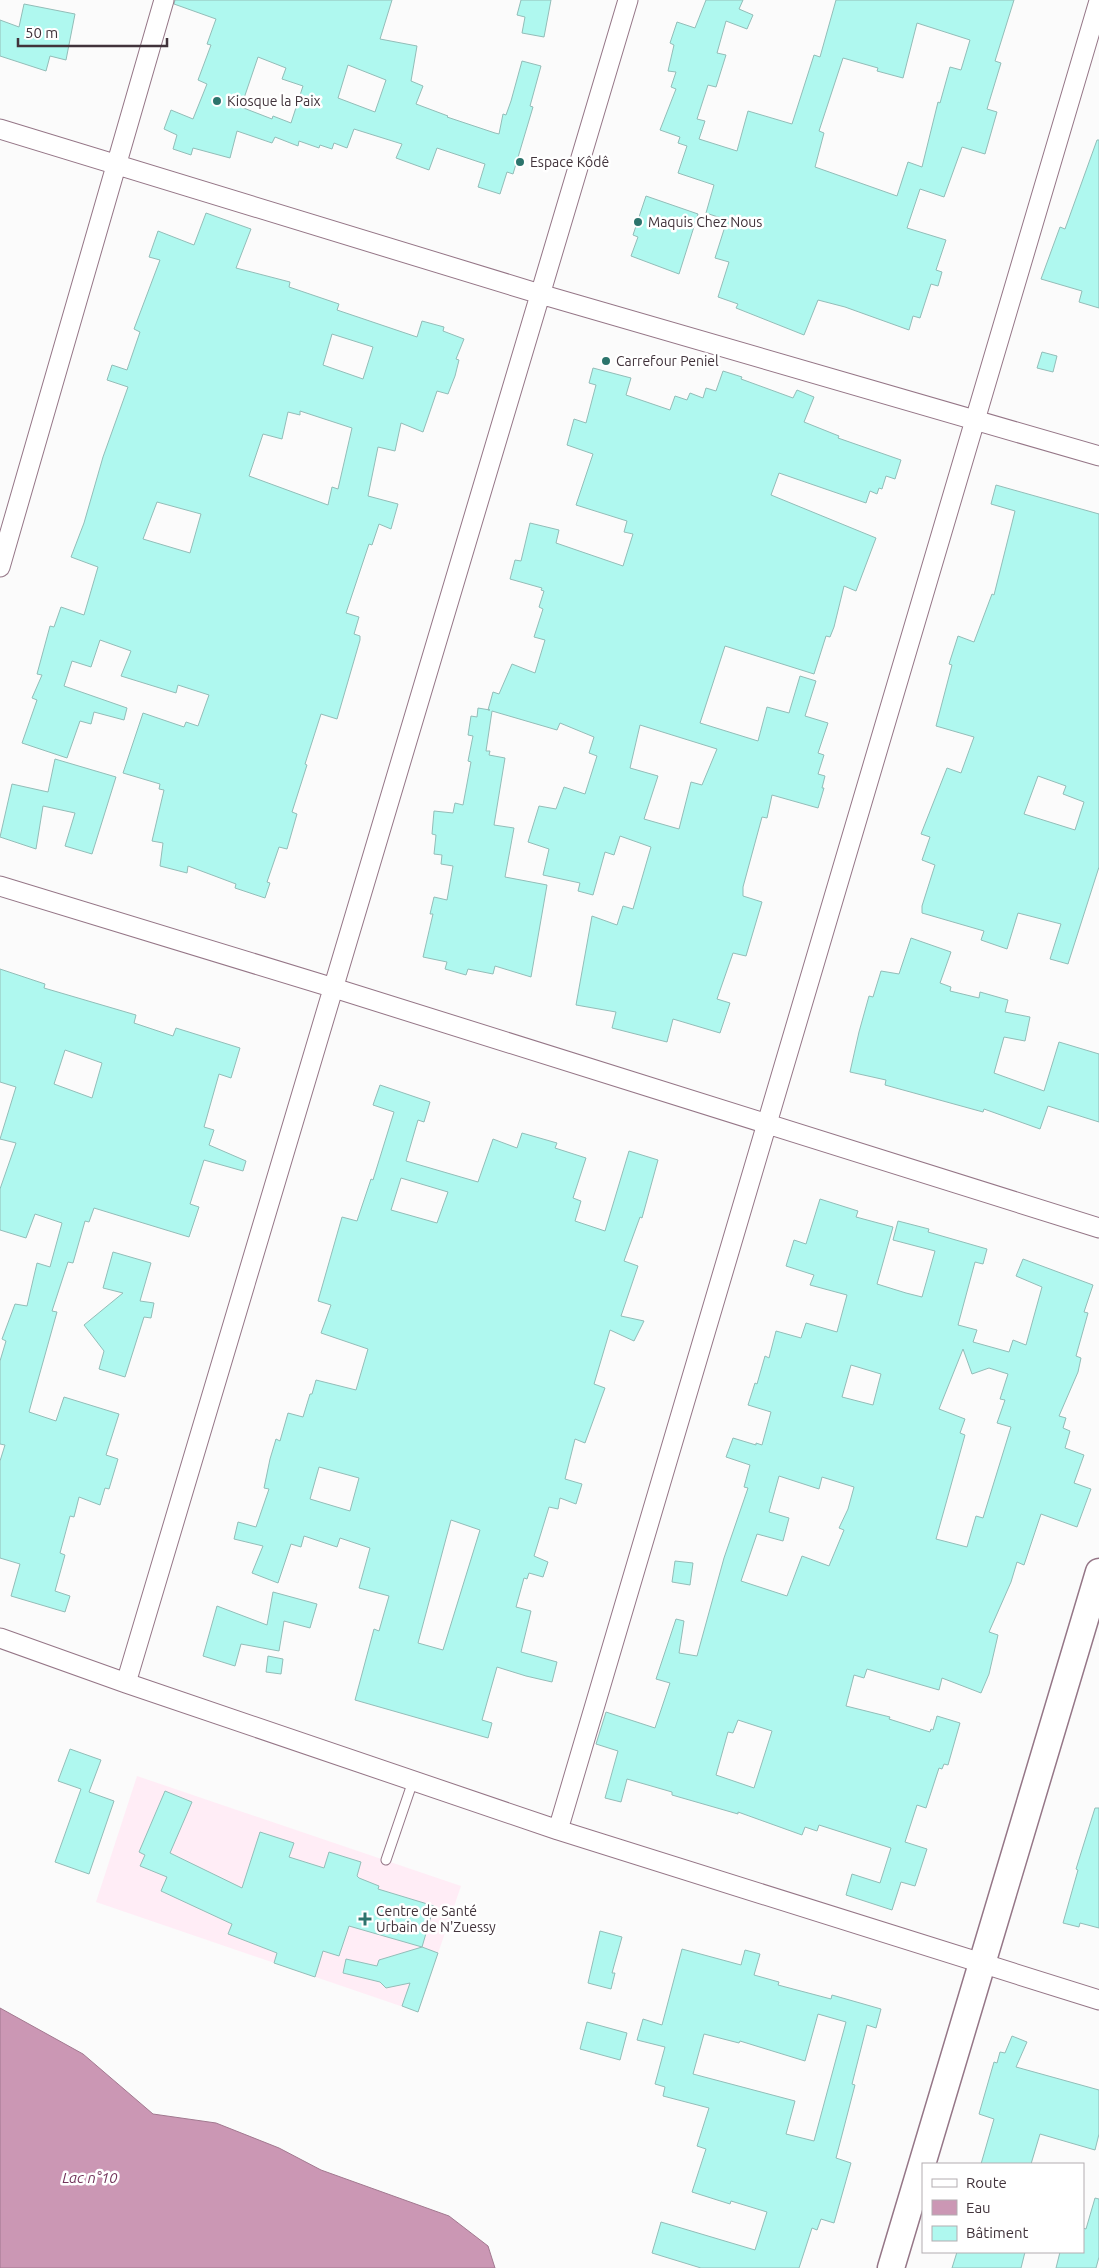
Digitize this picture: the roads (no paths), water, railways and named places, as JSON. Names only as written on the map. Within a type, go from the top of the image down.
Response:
[{"type":"street","points":[[0,567],[115,163],[164,0]]},
{"type":"street","points":[[126,1683],[628,0]]},
{"type":"street","points":[[558,1830],[1099,1]]},
{"type":"street","points":[[0,129],[540,294],[1099,456]]},
{"type":"street","points":[[0,886],[334,988],[1099,1228]]},
{"type":"street","points":[[922,2163],[1099,1572]]},
{"type":"street","points":[[0,1638],[126,1683],[558,1830],[1099,2000]]},
{"type":"street","points":[[891,2268],[922,2164]]},
{"type":"lane","points":[[386,1860],[413,1781]]},
{"type":"water","name":"Lac n°10","points":[[0,2008],[83,2054],[153,2114],[216,2123],[279,2148],[321,2170],[449,2216],[488,2246],[495,2268],[0,2268]]},
{"type":"place","name":"Kiosque la Paix","points":[[217,101]]},
{"type":"place","name":"Espace Kôdê","points":[[520,162]]},
{"type":"place","name":"Maquis Chez Nous","points":[[638,222]]},
{"type":"place","name":"Carrefour Peniel","points":[[606,361]]},
{"type":"place","name":"Centre de Santé Urbain de N'Zuessy","points":[[365,1919]]}]
